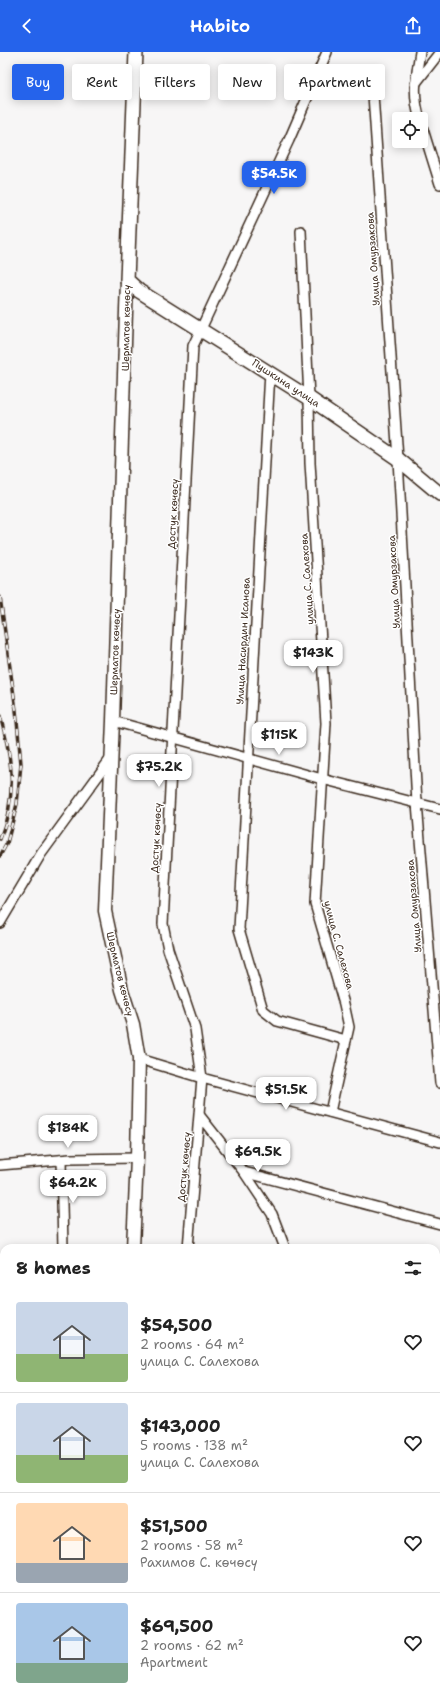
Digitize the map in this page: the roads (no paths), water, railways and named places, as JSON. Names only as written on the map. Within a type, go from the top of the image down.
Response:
[{"type":"highway","name":"Шерматов көчөсү","points":[[127,280],[136,52]]},
{"type":"highway","name":"Пушкина улица","points":[[127,280],[139,291],[270,372],[309,398],[398,459],[440,494]]},
{"type":"main road","name":"Шерматов көчөсү","points":[[127,280],[113,720],[105,911],[139,1059],[138,1158],[134,1244]]},
{"type":"street","name":"Достук көчөсү","points":[[188,1244],[202,1078],[196,1029],[168,949],[163,924],[193,346],[200,328],[289,140],[327,52]]},
{"type":"street","points":[[418,112],[415,105],[414,85],[420,52]]},
{"type":"street","points":[[414,85],[440,52]]},
{"type":"street","name":"Улица Омурзакова","points":[[373,100],[398,459],[417,803],[440,1083]]},
{"type":"street","points":[[428,145],[439,177]]},
{"type":"street","name":"улица С. Салехова","points":[[301,231],[309,398],[310,463],[326,723],[315,904],[344,1004],[349,1027],[330,1112]]},
{"type":"street","name":"Улица Насирдин Исанова","points":[[270,372],[239,929],[263,1010],[277,1022],[346,1040]]},
{"type":"street","points":[[113,720],[322,779],[440,809]]},
{"type":"street","points":[[0,923],[41,854],[111,758]]},
{"type":"street","points":[[139,1059],[202,1078],[440,1142]]},
{"type":"street","points":[[200,1116],[244,1172],[272,1214],[283,1244]]},
{"type":"street","points":[[0,1165],[61,1160],[138,1158]]},
{"type":"street","points":[[61,1160],[63,1244]]},
{"type":"street","points":[[244,1172],[440,1224]]},
{"type":"railway","points":[[0,597],[16,710],[21,764],[17,804],[7,843],[0,856]]},
{"type":"railway","points":[[0,716],[8,748],[11,778],[9,808],[0,839]]}]
